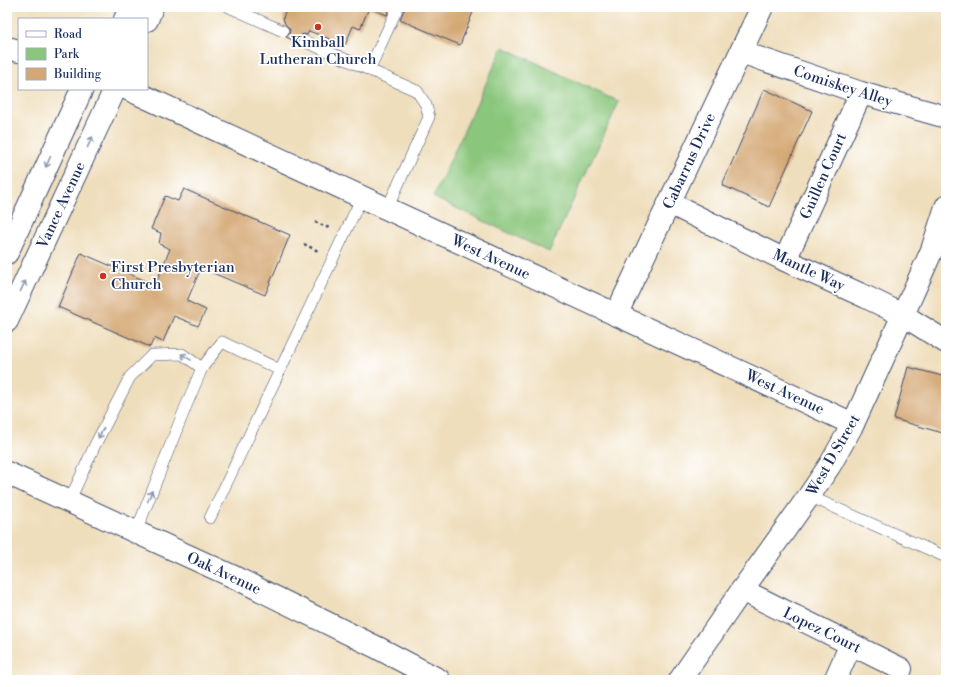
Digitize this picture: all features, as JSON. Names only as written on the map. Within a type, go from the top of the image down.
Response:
[{"type":"street","points":[[125,18],[133,7]]},
{"type":"street","points":[[148,18],[152,7]]},
{"type":"street","name":"Cabarrus Drive","points":[[616,315],[762,7]]},
{"type":"street","points":[[7,48],[18,51]]},
{"type":"street","name":"Comiskey Alley","points":[[741,52],[861,93],[946,117]]},
{"type":"street","name":"Vance Avenue","points":[[7,253],[82,90]]},
{"type":"street","name":"Vance Avenue","points":[[7,321],[114,90]]},
{"type":"street","name":"West Avenue","points":[[130,90],[853,424]]},
{"type":"street","name":"Guillen Court","points":[[785,260],[861,93]]},
{"type":"street","name":"Mantle Way","points":[[669,203],[785,260],[866,297],[946,342]]},
{"type":"street","name":"West D Street","points":[[680,680],[830,465],[853,424],[932,250],[946,207]]},
{"type":"street","name":"Oak Avenue","points":[[7,473],[234,577],[378,648],[439,680]]},
{"type":"street","name":"Lopez Court","points":[[742,590],[901,669]]},
{"type":"street","points":[[835,680],[851,644]]},
{"type":"lane","points":[[229,7],[283,31]]},
{"type":"lane","points":[[369,70],[398,7]]},
{"type":"lane","points":[[304,41],[417,91],[426,106],[429,117],[387,209]]},
{"type":"lane","points":[[210,518],[362,197]]},
{"type":"lane","points":[[136,532],[202,368],[222,342],[280,370]]},
{"type":"lane","points":[[69,502],[94,445],[130,377],[152,355],[182,354],[202,368]]},
{"type":"lane","points":[[809,496],[946,557]]},
{"type":"green space","points":[[503,47],[619,102],[549,252],[433,197]]},
{"type":"building","name":"Kimball Lutheran Church","points":[[287,7],[390,7],[387,15],[369,8],[360,29],[353,26],[345,45],[309,31],[307,35],[303,34],[300,36],[297,39],[297,42],[286,37],[290,30],[285,24],[283,18]]},
{"type":"building","points":[[405,7],[475,7],[460,45],[400,20]]},
{"type":"building","points":[[764,89],[812,111],[769,207],[722,185]]},
{"type":"building","name":"First Presbyterian Church","points":[[184,189],[290,235],[265,295],[201,268],[187,301],[206,310],[198,326],[174,316],[163,342],[154,338],[150,347],[58,307],[81,253],[155,285],[170,249],[159,244],[161,233],[151,229],[165,196],[178,201]]},
{"type":"building","points":[[908,367],[946,377],[946,434],[894,419]]},
{"type":"place","name":"Kimball Lutheran Church","points":[[318,27]]},
{"type":"place","name":"First Presbyterian Church","points":[[103,276]]}]
